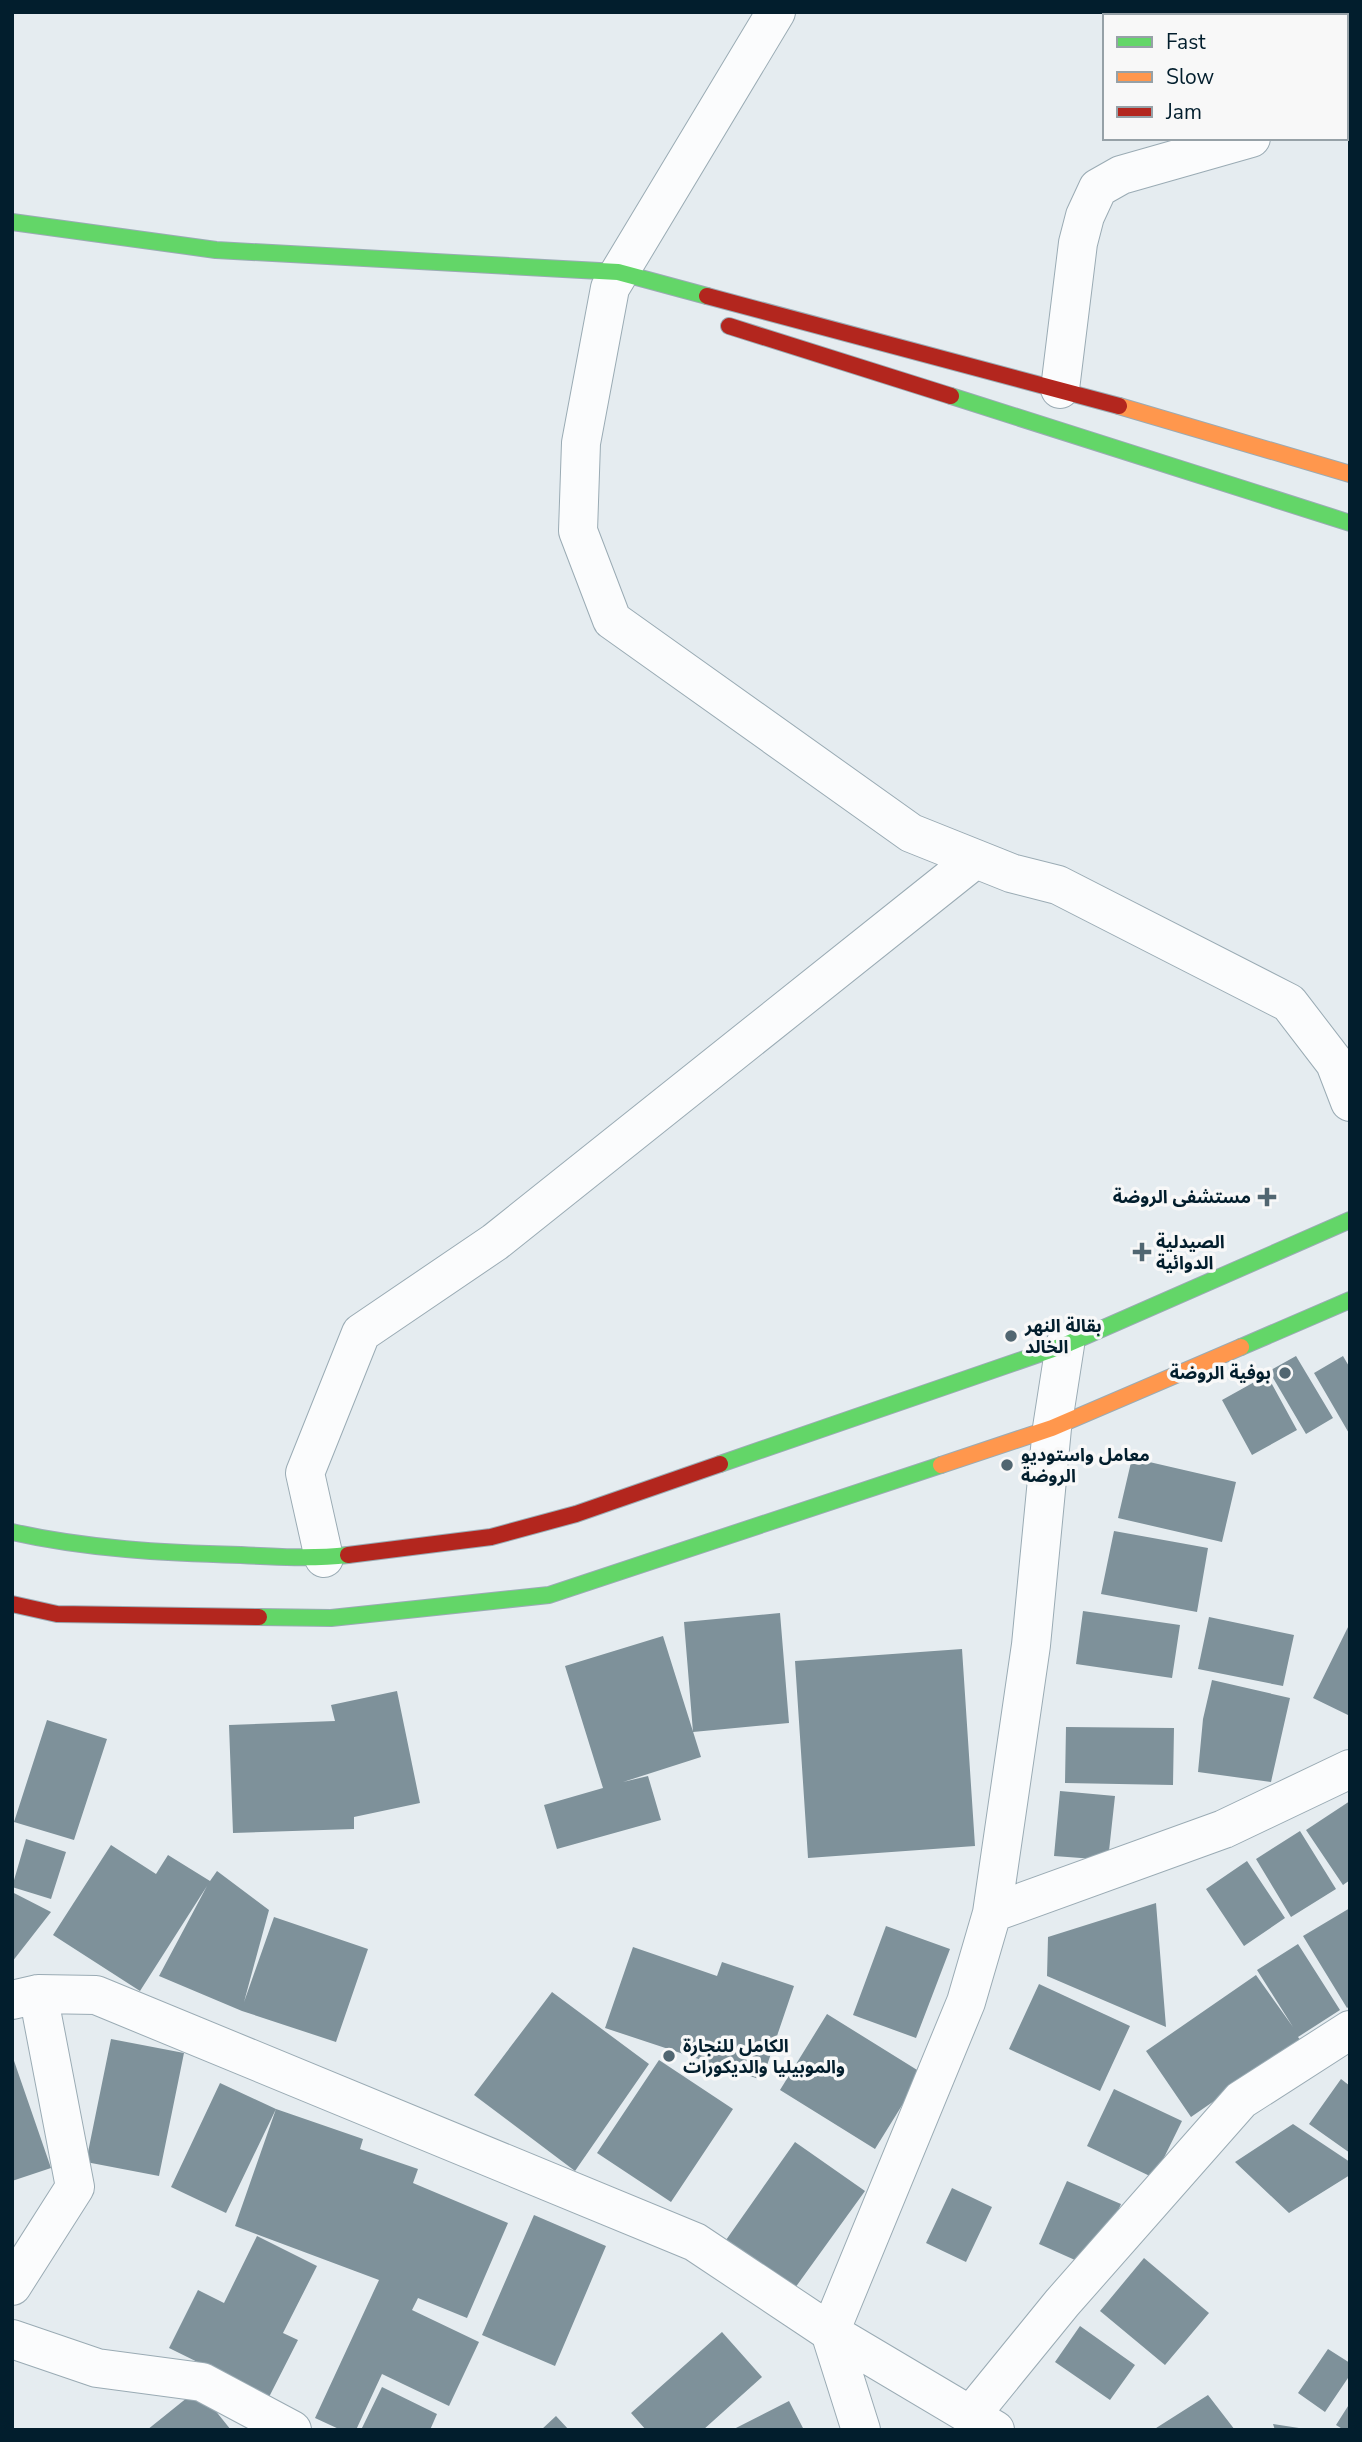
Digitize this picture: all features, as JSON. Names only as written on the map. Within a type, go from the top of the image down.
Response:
[{"type":"main road","points":[[12,222],[216,250],[617,284],[1060,389],[1350,474]]},
{"type":"main road","points":[[716,322],[1350,523]]},
{"type":"main road","points":[[12,1532],[57,1542],[196,1554],[324,1558],[491,1537],[576,1514],[1065,1345],[1350,1220]]},
{"type":"main road","points":[[12,1604],[57,1614],[331,1618],[550,1595],[1052,1428],[1350,1300]]},
{"type":"street","points":[[776,12],[617,284],[581,443],[578,531],[612,620],[911,833],[974,860],[1058,886],[1289,1003],[1335,1063],[1350,1102]]},
{"type":"street","points":[[1060,389],[1077,243],[1085,216],[1098,188],[1121,175],[1244,140]]},
{"type":"street","points":[[324,1558],[305,1473],[361,1333],[495,1242],[974,860]]},
{"type":"street","points":[[861,2430],[830,2332],[966,2002],[992,1913],[1031,1645],[1052,1428],[1065,1345]]},
{"type":"street","points":[[992,1913],[1224,1829],[1350,1769]]},
{"type":"street","points":[[12,2286],[75,2188],[25,1997],[96,1995],[695,2242],[830,2332],[982,2423],[1062,2303],[1241,2099],[1350,2030]]},
{"type":"street","points":[[12,2339],[97,2368],[202,2382],[292,2430]]},
{"type":"building","points":[[1296,1356],[1333,1418],[1306,1434],[1269,1371]]},
{"type":"building","points":[[1343,1356],[1350,1368],[1350,1435],[1314,1373]]},
{"type":"building","points":[[1267,1375],[1297,1430],[1252,1455],[1222,1400]]},
{"type":"building","points":[[1132,1458],[1236,1482],[1222,1542],[1118,1518]]},
{"type":"building","points":[[1114,1531],[1208,1548],[1197,1612],[1101,1594]]},
{"type":"building","points":[[1083,1611],[1180,1625],[1172,1678],[1076,1664]]},
{"type":"building","points":[[780,1613],[789,1723],[693,1732],[684,1622]]},
{"type":"building","points":[[1209,1617],[1294,1635],[1283,1686],[1198,1669]]},
{"type":"building","points":[[1350,1623],[1350,1716],[1313,1698]]},
{"type":"building","points":[[663,1636],[701,1757],[623,1782],[648,1776],[661,1820],[557,1849],[544,1805],[603,1788],[565,1666]]},
{"type":"building","points":[[962,1649],[975,1846],[808,1858],[795,1661]]},
{"type":"building","points":[[1212,1680],[1290,1698],[1271,1782],[1198,1772],[1203,1719]]},
{"type":"building","points":[[397,1691],[420,1803],[354,1817],[354,1829],[233,1833],[229,1725],[335,1721],[331,1705]]},
{"type":"building","points":[[47,1720],[107,1739],[74,1840],[14,1822]]},
{"type":"building","points":[[1066,1727],[1174,1728],[1173,1785],[1065,1783]]},
{"type":"building","points":[[1060,1791],[1115,1796],[1108,1860],[1054,1856]]},
{"type":"building","points":[[1350,1801],[1350,1880],[1343,1885],[1306,1830]]},
{"type":"building","points":[[1300,1831],[1336,1889],[1291,1917],[1256,1859]]},
{"type":"building","points":[[26,1839],[66,1852],[51,1899],[12,1887]]},
{"type":"building","points":[[111,1845],[156,1874],[168,1855],[210,1881],[217,1871],[269,1910],[244,2002],[274,1917],[368,1949],[336,2042],[242,2011],[159,1976],[207,1886],[140,1991],[53,1935]]},
{"type":"building","points":[[1247,1861],[1285,1918],[1244,1946],[1206,1889]]},
{"type":"building","points":[[12,1892],[51,1912],[12,1962]]},
{"type":"building","points":[[1156,1903],[1166,2027],[1047,1976],[1048,1937]]},
{"type":"building","points":[[1350,1908],[1350,2006],[1347,2008],[1303,1936]]},
{"type":"building","points":[[886,1926],[950,1949],[916,2038],[853,2015]]},
{"type":"building","points":[[1298,1944],[1340,2010],[1298,2037],[1301,2041],[1191,2117],[1146,2051],[1256,1975],[1293,2027],[1257,1970]]},
{"type":"building","points":[[633,1947],[717,1976],[722,1962],[794,1986],[762,2080],[605,2028]]},
{"type":"building","points":[[1039,1984],[1130,2026],[1100,2091],[1009,2049]]},
{"type":"building","points":[[552,1992],[649,2064],[575,2171],[474,2095]]},
{"type":"building","points":[[827,2014],[922,2073],[875,2149],[780,2090]]},
{"type":"building","points":[[111,2039],[184,2053],[159,2176],[86,2162]]},
{"type":"building","points":[[12,2055],[51,2168],[12,2181]]},
{"type":"building","points":[[659,2060],[733,2109],[671,2202],[597,2153]]},
{"type":"building","points":[[1341,2079],[1350,2086],[1350,2153],[1309,2124]]},
{"type":"building","points":[[220,2083],[276,2109],[226,2213],[171,2187]]},
{"type":"building","points":[[1114,2089],[1182,2121],[1154,2178],[1087,2146]]},
{"type":"building","points":[[276,2109],[363,2139],[360,2149],[418,2169],[413,2183],[508,2223],[467,2318],[418,2298],[412,2310],[479,2342],[449,2406],[382,2374],[356,2430],[341,2430],[315,2418],[379,2280],[235,2226]]},
{"type":"building","points":[[1293,2124],[1350,2162],[1350,2175],[1289,2213],[1235,2162]]},
{"type":"building","points":[[795,2142],[865,2191],[795,2288],[726,2240]]},
{"type":"building","points":[[1067,2181],[1121,2204],[1093,2268],[1039,2244]]},
{"type":"building","points":[[952,2188],[992,2207],[966,2262],[926,2243]]},
{"type":"building","points":[[534,2215],[606,2246],[555,2366],[482,2335]]},
{"type":"building","points":[[257,2236],[317,2266],[283,2333],[298,2340],[269,2397],[169,2348],[198,2290],[224,2303]]},
{"type":"building","points":[[1144,2258],[1209,2313],[1165,2365],[1100,2311]]},
{"type":"building","points":[[1080,2326],[1135,2365],[1110,2400],[1055,2362]]},
{"type":"building","points":[[722,2332],[762,2377],[703,2430],[646,2430],[631,2413]]},
{"type":"building","points":[[1328,2349],[1350,2363],[1350,2375],[1325,2412],[1298,2393]]},
{"type":"building","points":[[382,2387],[437,2414],[430,2430],[361,2430]]},
{"type":"building","points":[[198,2389],[231,2430],[147,2430]]},
{"type":"building","points":[[1208,2395],[1235,2430],[1153,2430]]},
{"type":"building","points":[[789,2401],[804,2430],[732,2430]]},
{"type":"building","points":[[1350,2403],[1350,2430],[1344,2430],[1336,2425]]},
{"type":"building","points":[[556,2416],[569,2430],[541,2430]]},
{"type":"building","points":[[1273,2424],[1299,2428],[1299,2430],[1275,2430]]},
{"type":"traffic: fast","points":[[12,222],[216,250],[618,272],[707,296]]},
{"type":"traffic: fast","points":[[951,396],[1350,523]]},
{"type":"traffic: fast","points":[[720,1464],[1065,1345],[1350,1220]]},
{"type":"traffic: fast","points":[[1241,1347],[1350,1300]]},
{"type":"traffic: fast","points":[[259,1617],[331,1618],[549,1595],[941,1465]]},
{"type":"traffic: fast","points":[[12,1532],[97,1546],[155,1551],[295,1557],[348,1555]]},
{"type":"traffic: slow","points":[[1119,406],[1350,474]]},
{"type":"traffic: slow","points":[[941,1465],[1052,1428],[1241,1347]]},
{"type":"traffic: jam","points":[[707,296],[1119,406]]},
{"type":"traffic: jam","points":[[729,326],[951,396]]},
{"type":"traffic: jam","points":[[348,1555],[491,1537],[576,1514],[720,1464]]},
{"type":"traffic: jam","points":[[12,1604],[57,1614],[259,1617]]},
{"type":"place","name":"مستشفى الروضة","points":[[1267,1197]]},
{"type":"place","name":"الصيدلية الدوائية","points":[[1142,1252]]},
{"type":"place","name":"بقالة النهر الخالد","points":[[1011,1336]]},
{"type":"place","name":"بوفية الروضة","points":[[1285,1373]]},
{"type":"place","name":"معامل واستوديو الروضة","points":[[1007,1465]]},
{"type":"place","name":"الكامل للنجارة والموبيليا والديكورات","points":[[669,2056]]}]
